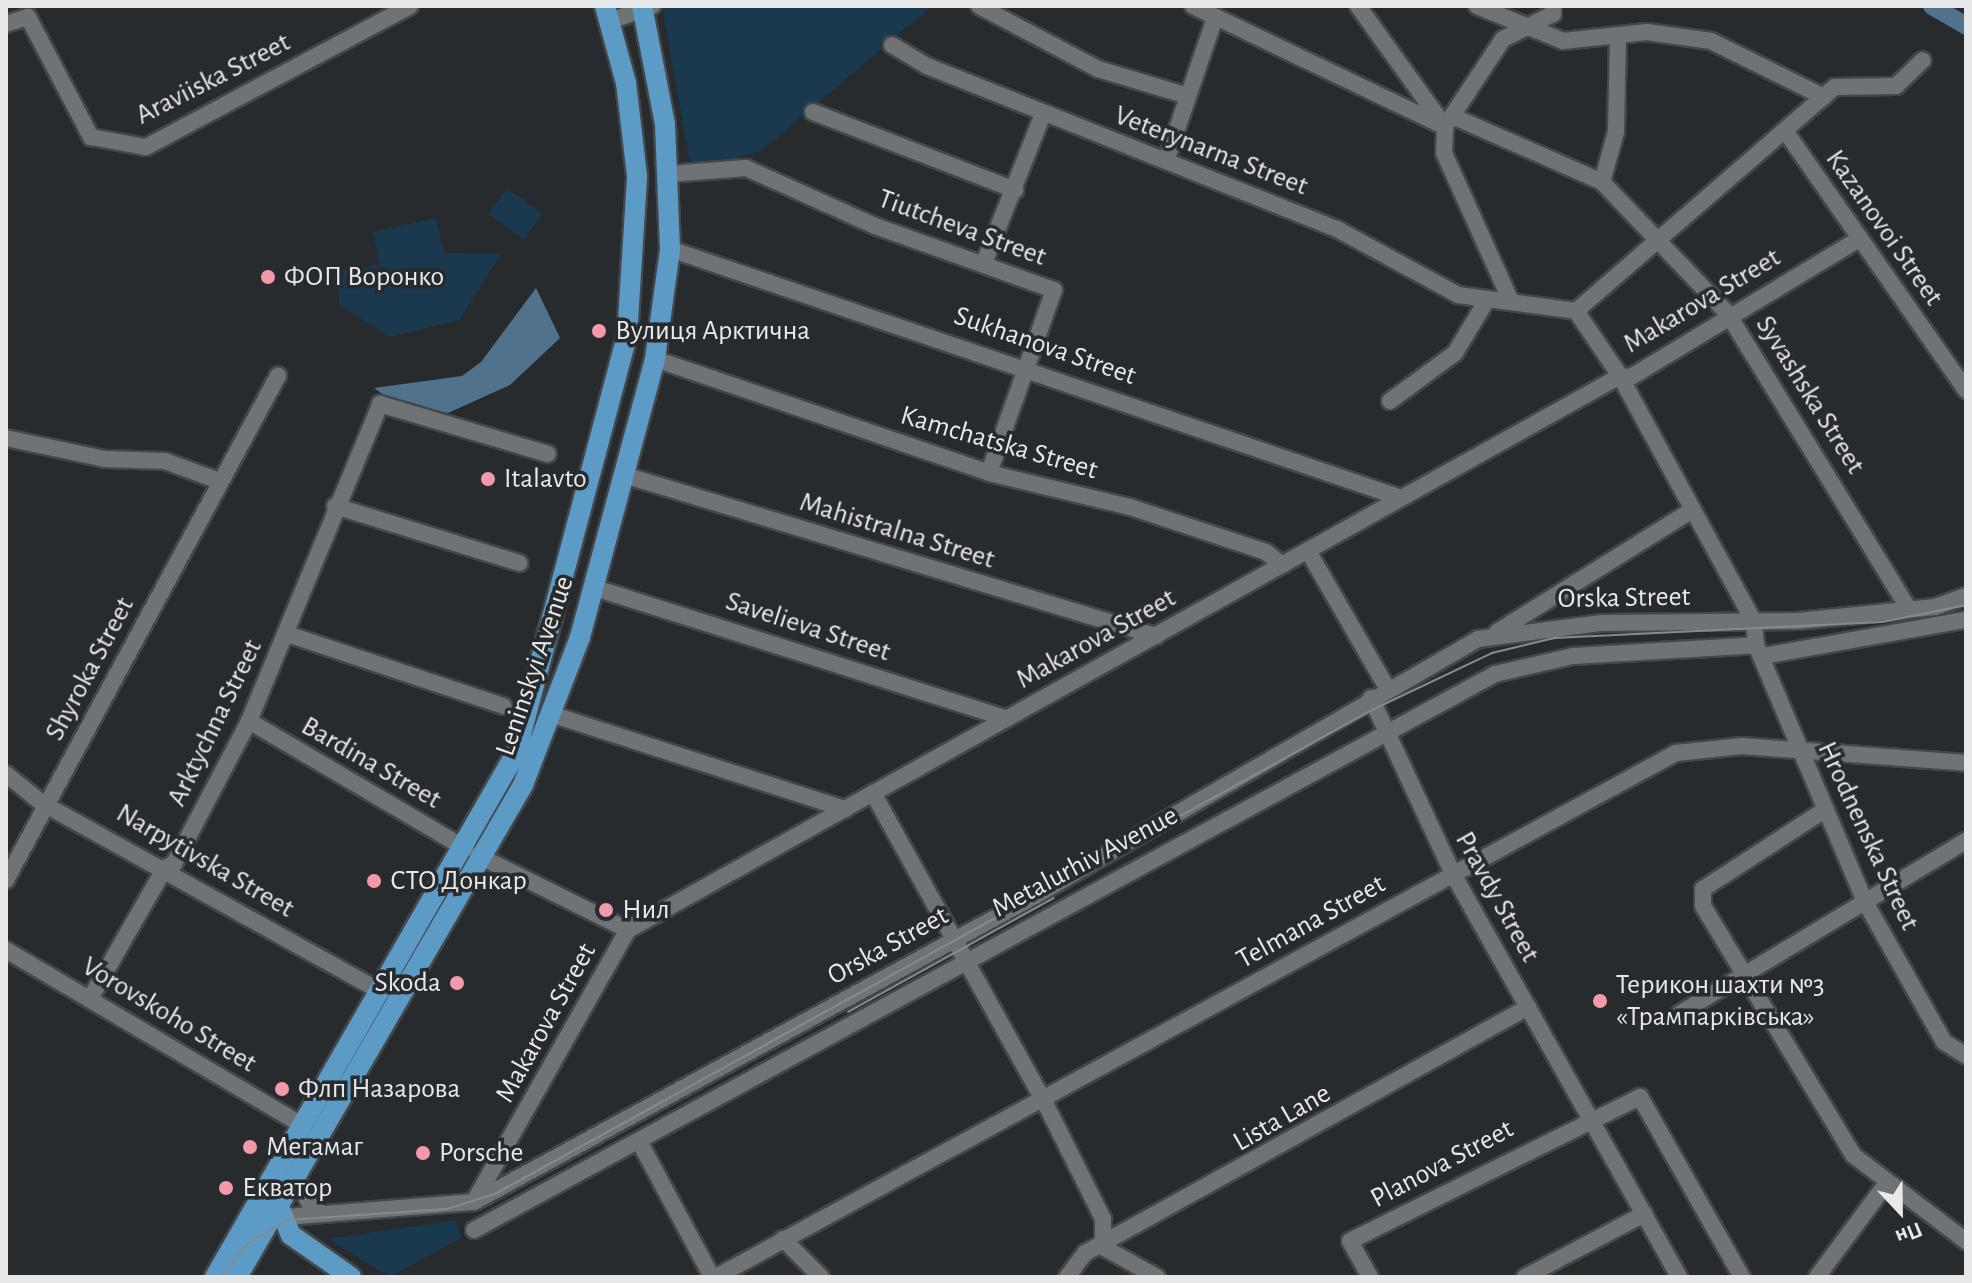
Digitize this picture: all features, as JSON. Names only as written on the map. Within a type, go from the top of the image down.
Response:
[{"type":"main road","name":"Leninskyi Avenue","points":[[231,1269],[554,715],[655,359],[670,249],[669,174],[646,7]]},
{"type":"main road","name":"Leninskyi Avenue","points":[[291,1166],[304,1126],[382,992],[475,853],[516,753],[603,441],[638,247],[635,160],[608,14]]},
{"type":"main road","points":[[609,418],[628,431],[638,422]]},
{"type":"main road","points":[[603,441],[626,438],[626,466]]},
{"type":"main road","points":[[231,1269],[278,1214],[291,1166]]},
{"type":"main road","points":[[278,1214],[302,1244],[351,1277]]},
{"type":"main road","points":[[231,1269],[276,1241],[302,1244]]},
{"type":"street","name":"Araviiska Street","points":[[6,24],[28,17],[91,137],[146,147],[410,6]]},
{"type":"street","points":[[979,6],[1098,69],[1188,96]]},
{"type":"street","name":"Syvashska Street","points":[[1193,6],[1214,21],[1449,122],[1602,182],[1660,235],[1728,314],[1908,608]]},
{"type":"street","points":[[1358,6],[1449,122]]},
{"type":"street","points":[[1477,6],[1520,27],[1563,41],[1618,35],[1711,41],[1824,97]]},
{"type":"street","points":[[1510,299],[1444,153],[1449,122],[1503,39],[1520,27],[1553,14],[1553,6]]},
{"type":"street","points":[[608,14],[646,7]]},
{"type":"street","points":[[1166,161],[1214,21]]},
{"type":"street","points":[[1602,182],[1616,132],[1618,35]]},
{"type":"street","name":"Veterynarna Street","points":[[892,45],[1043,114],[1337,229],[1485,303]]},
{"type":"street","points":[[1576,311],[1660,235],[1788,135],[1835,87],[1896,86],[1923,60]]},
{"type":"street","points":[[813,112],[1015,190]]},
{"type":"street","points":[[984,263],[1043,114]]},
{"type":"street","name":"Kazanovoi Street","points":[[1788,135],[1966,390]]},
{"type":"street","name":"Tiutcheva Street","points":[[669,174],[746,168],[875,226],[1054,290],[989,473]]},
{"type":"street","name":"Makarova Street","points":[[474,1202],[628,930],[1620,376],[1631,377],[1728,314],[1859,239]]},
{"type":"street","name":"Sukhanova Street","points":[[670,249],[1028,366],[1401,498]]},
{"type":"street","points":[[1390,401],[1455,353],[1485,303],[1510,299],[1576,311],[1620,376]]},
{"type":"street","name":"Kamchatska Street","points":[[655,359],[989,473],[1130,507],[1266,552],[1282,565]]},
{"type":"street","name":"Shyroka Street","points":[[6,880],[278,376]]},
{"type":"street","name":"Orska Street","points":[[1620,376],[1754,622]]},
{"type":"street","name":"Arktychna Street","points":[[91,997],[165,868],[174,864],[249,721],[287,634],[335,506],[380,404],[548,454]]},
{"type":"street","points":[[6,438],[105,459],[165,461],[219,481]]},
{"type":"street","name":"Mahistralna Street","points":[[626,466],[1156,636]]},
{"type":"street","points":[[335,506],[519,563]]},
{"type":"street","name":"Orska Street","points":[[278,1214],[324,1214],[474,1202],[953,938],[1371,698],[1386,686],[1496,633],[1692,510]]},
{"type":"street","points":[[1308,551],[1386,686]]},
{"type":"street","name":"Savelieva Street","points":[[592,587],[1007,719]]},
{"type":"street","name":"Orska Street","points":[[1496,633],[1754,622],[1908,608],[1966,596]]},
{"type":"street","name":"Metalurhiv Avenue","points":[[474,1230],[639,1141],[963,958],[1382,731],[1532,662],[1760,650],[1966,620]]},
{"type":"street","name":"Hrodnenska Street","points":[[1754,622],[1760,650],[1823,811],[1864,900],[1944,1042],[1966,1056]]},
{"type":"street","name":"Arktychna Street","points":[[287,634],[503,706]]},
{"type":"street","name":"Pravdy Street","points":[[1371,698],[1382,731],[1453,874],[1593,1115],[1679,1277]]},
{"type":"street","points":[[554,715],[845,809]]},
{"type":"street","name":"Bardina Street","points":[[249,721],[475,853],[628,930]]},
{"type":"street","name":"Telmana Street","points":[[714,1277],[1676,753],[1799,749],[1966,763]]},
{"type":"street","name":"Narpytivska Street","points":[[6,774],[42,803],[49,801],[382,992]]},
{"type":"street","points":[[873,793],[1103,1219],[1103,1247],[1157,1277]]},
{"type":"street","points":[[1823,811],[1703,889],[1703,906],[1741,975],[1853,1155],[1886,1184],[1966,1241]]},
{"type":"street","points":[[1679,1014],[1966,841]]},
{"type":"street","name":"Vorovskoho Street","points":[[6,950],[91,997],[304,1126]]},
{"type":"street","name":"Lista Lane","points":[[1067,1277],[1085,1253],[1103,1247],[1528,1007]]},
{"type":"street","points":[[1593,1115],[1640,1097],[1742,1277]]},
{"type":"street","name":"Planova Street","points":[[1370,1277],[1350,1241],[1593,1115]]},
{"type":"street","points":[[639,1141],[714,1277]]},
{"type":"street","points":[[291,1166],[311,1207],[324,1214]]},
{"type":"street","points":[[1817,1277],[1886,1184]]},
{"type":"street","points":[[1525,1277],[1644,1214]]},
{"type":"street","points":[[783,1239],[821,1277]]},
{"type":"shaded area","points":[[662,6],[932,6],[761,151],[698,168],[689,158]]},
{"type":"shaded area","points":[[507,188],[543,214],[524,240],[488,214]]},
{"type":"shaded area","points":[[436,218],[444,253],[501,254],[459,320],[390,337],[339,305],[339,271],[380,264],[373,232]]},
{"type":"shaded area","points":[[536,288],[560,338],[510,385],[448,413],[397,404],[374,388],[462,376],[481,362]]},
{"type":"shaded area","points":[[456,1220],[461,1238],[390,1277],[328,1239]]},
{"type":"waterway","points":[[1932,6],[1966,26]]},
{"type":"tram line","points":[[221,1277],[247,1244],[288,1220],[447,1209],[495,1194],[1374,709],[1492,653],[1554,638],[1882,622],[1966,605]]},
{"type":"tram line","points":[[848,1012],[1054,898]]},
{"type":"place","name":"ФОП Воронко","points":[[268,277]]},
{"type":"place","name":"Вулиця Арктична","points":[[599,331]]},
{"type":"place","name":"Italavto","points":[[488,479]]},
{"type":"place","name":"СТО Донкар","points":[[374,881]]},
{"type":"place","name":"Нил","points":[[606,910]]},
{"type":"place","name":"Skoda","points":[[457,983]]},
{"type":"place","name":"Терикон шахти №3 «Трампарківська»","points":[[1600,1001]]},
{"type":"place","name":"Флп Назарова","points":[[282,1089]]},
{"type":"place","name":"Мегамаг","points":[[250,1147]]},
{"type":"place","name":"Porsche","points":[[423,1153]]},
{"type":"place","name":"Екватор","points":[[226,1188]]}]
